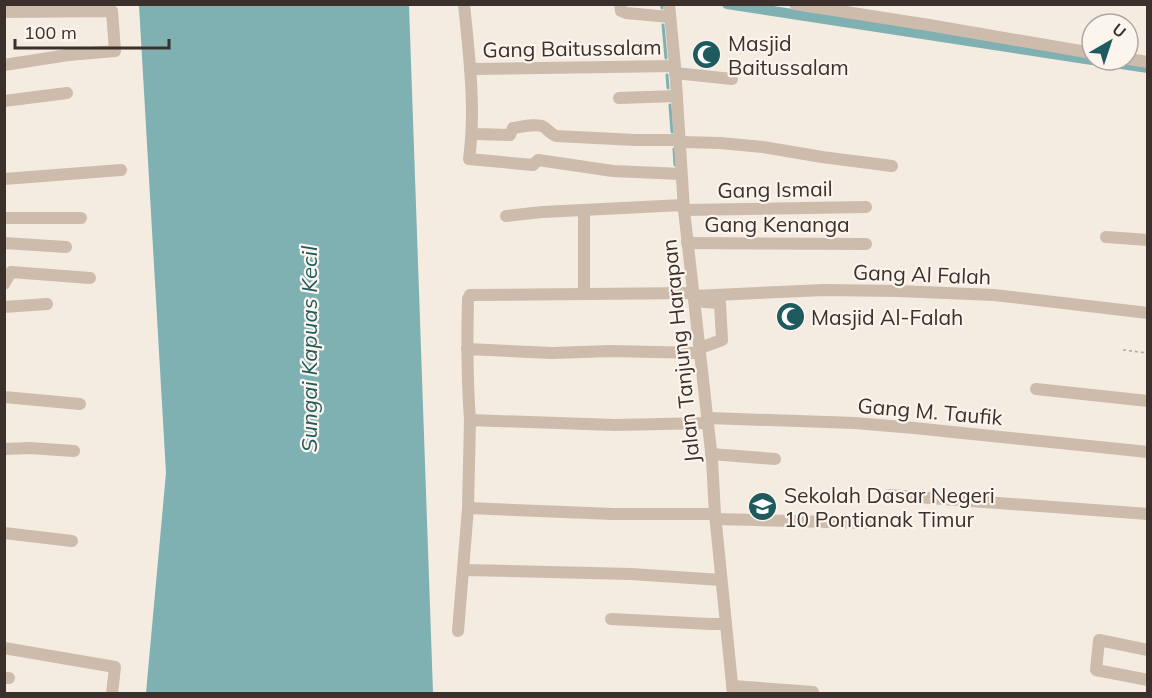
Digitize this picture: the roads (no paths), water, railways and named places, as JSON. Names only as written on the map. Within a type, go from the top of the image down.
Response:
[{"type":"street","points":[[464,4],[470,69],[472,133],[469,159],[533,165],[538,160],[613,171],[681,174]]},
{"type":"street","points":[[620,4],[621,11],[626,13],[670,12]]},
{"type":"street","points":[[795,4],[1080,51]]},
{"type":"street","points":[[4,12],[112,11],[115,51],[68,55],[4,65]]},
{"type":"street","name":"Jalan Tanjung Harapan","points":[[670,12],[683,207],[708,421],[733,690]]},
{"type":"street","name":"Gang Baitussalam","points":[[470,69],[675,69],[732,79]]},
{"type":"street","points":[[4,101],[67,93]]},
{"type":"street","points":[[619,98],[677,96]]},
{"type":"street","points":[[472,133],[510,135],[513,128],[536,126],[543,127],[556,136],[720,143],[892,166]]},
{"type":"street","points":[[4,179],[121,170]]},
{"type":"street","name":"Gang Ismail","points":[[506,216],[548,212],[683,207],[866,207]]},
{"type":"street","points":[[584,211],[584,293]]},
{"type":"street","points":[[4,218],[81,218]]},
{"type":"street","points":[[1106,237],[1148,240]]},
{"type":"street","points":[[4,243],[66,247]]},
{"type":"street","name":"Gang Kenanga","points":[[687,243],[866,244]]},
{"type":"street","points":[[4,284],[11,272],[90,278]]},
{"type":"street","name":"Gang Al Falah","points":[[694,297],[824,290],[898,291],[994,295],[1148,313]]},
{"type":"street","points":[[458,631],[468,508],[470,420],[467,349],[468,298],[470,295],[584,293],[694,297],[720,303],[722,340],[700,351],[552,353],[467,349]]},
{"type":"street","points":[[4,307],[47,304]]},
{"type":"street","points":[[1036,390],[1148,401]]},
{"type":"street","points":[[4,397],[80,404]]},
{"type":"street","name":"Gang M. Taufik","points":[[470,420],[624,425],[708,421],[855,423],[1148,452]]},
{"type":"street","points":[[4,449],[74,451]]},
{"type":"street","points":[[711,454],[775,459]]},
{"type":"street","points":[[889,495],[1148,514]]},
{"type":"street","points":[[468,508],[866,522]]},
{"type":"street","points":[[4,533],[72,542]]},
{"type":"street","points":[[463,570],[631,574],[721,580]]},
{"type":"street","points":[[611,619],[726,624]]},
{"type":"street","points":[[1148,650],[1099,640],[1096,670],[1148,680]]},
{"type":"street","points":[[4,648],[115,667],[112,693]]},
{"type":"street","points":[[733,690],[813,692]]},
{"type":"water","name":"Sungai Kapuas Kecil","points":[[139,5],[409,5],[433,693],[146,693],[166,473]]},
{"type":"waterway","points":[[727,4],[1080,58]]},
{"type":"waterway","points":[[663,25],[666,58]]},
{"type":"waterway","points":[[1140,67],[1148,68]]},
{"type":"waterway","points":[[667,75],[668,88]]},
{"type":"waterway","points":[[670,105],[672,132]]},
{"type":"waterway","points":[[674,149],[675,165]]},
{"type":"place","name":"Masjid Baitussalam","points":[[707,55]]},
{"type":"place","name":"Masjid Al-Falah","points":[[790,317]]},
{"type":"place","name":"Sekolah Dasar Negeri 10 Pontianak Timur","points":[[763,507]]}]
